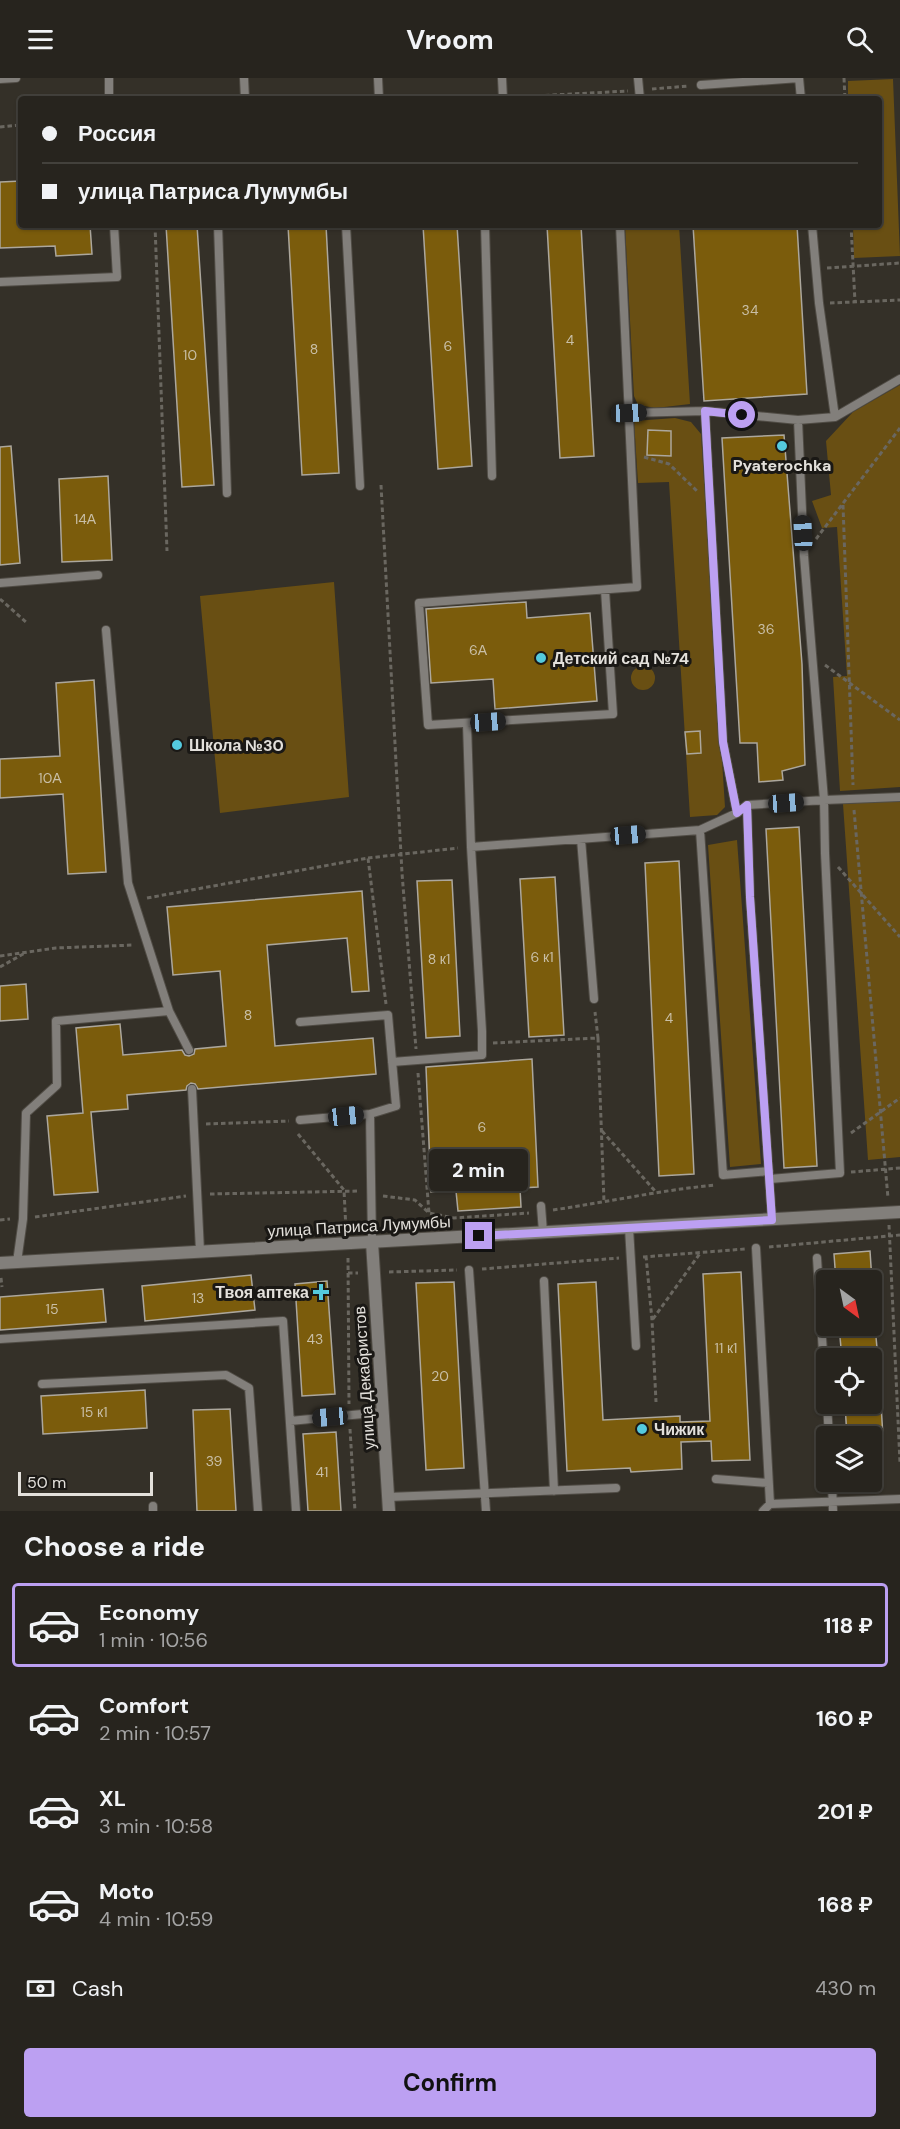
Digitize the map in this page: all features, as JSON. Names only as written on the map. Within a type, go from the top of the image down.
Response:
[{"type":"street","name":"улица Патриса Лумумбы","points":[[0,1263],[900,1212]]},
{"type":"street","name":"улица Декабристов","points":[[372,1242],[389,1511]]},
{"type":"lane","points":[[0,79],[16,78]]},
{"type":"lane","points":[[108,78],[109,96]]},
{"type":"lane","points":[[244,78],[245,96]]},
{"type":"lane","points":[[378,78],[379,96]]},
{"type":"lane","points":[[502,78],[503,96]]},
{"type":"lane","points":[[639,78],[639,95]]},
{"type":"lane","points":[[702,85],[799,78],[801,96]]},
{"type":"lane","points":[[0,282],[117,277],[114,228]]},
{"type":"lane","points":[[218,228],[227,493]]},
{"type":"lane","points":[[346,228],[360,486]]},
{"type":"lane","points":[[485,228],[492,476]]},
{"type":"lane","points":[[606,590],[613,714],[428,725],[419,603],[637,587],[620,228]]},
{"type":"lane","points":[[812,228],[819,303],[835,417]]},
{"type":"lane","points":[[629,413],[705,411],[798,420],[835,417],[900,379]]},
{"type":"lane","points":[[705,411],[723,742],[737,813]]},
{"type":"lane","points":[[700,830],[723,1175],[840,1173],[824,800],[804,556],[798,420]]},
{"type":"lane","points":[[0,583],[98,575]]},
{"type":"lane","points":[[106,630],[128,884],[169,1011],[189,1050]]},
{"type":"lane","points":[[392,1062],[482,1055],[467,724]]},
{"type":"lane","points":[[471,847],[700,830],[737,813],[747,805],[900,797]]},
{"type":"lane","points":[[747,805],[750,897],[772,1220]]},
{"type":"lane","points":[[580,839],[594,999]]},
{"type":"lane","points":[[17,1262],[23,1218],[26,1113],[57,1085],[56,1021],[169,1011]]},
{"type":"lane","points":[[300,1022],[388,1015],[396,1106],[370,1114],[300,1120]]},
{"type":"lane","points":[[192,1089],[200,1251]]},
{"type":"lane","points":[[370,1114],[372,1242]]},
{"type":"lane","points":[[542,1209],[543,1232]]},
{"type":"lane","points":[[628,1228],[636,1346]]},
{"type":"lane","points":[[756,1248],[768,1483],[766,1508],[833,1507],[900,1499]]},
{"type":"lane","points":[[817,1258],[823,1348]]},
{"type":"lane","points":[[469,1270],[486,1511]]},
{"type":"lane","points":[[544,1281],[554,1491]]},
{"type":"lane","points":[[0,1339],[283,1321],[296,1511]]},
{"type":"lane","points":[[42,1384],[226,1375],[249,1388],[258,1511]]},
{"type":"lane","points":[[291,1421],[383,1412]]},
{"type":"lane","points":[[716,1479],[768,1483]]},
{"type":"lane","points":[[388,1497],[616,1488]]},
{"type":"lane","points":[[832,1492],[833,1507]]},
{"type":"path","points":[[844,78],[845,96]]},
{"type":"path","points":[[594,96],[639,95],[702,85]]},
{"type":"path","points":[[0,127],[18,125]]},
{"type":"path","points":[[154,228],[166,552]]},
{"type":"path","points":[[851,228],[855,302]]},
{"type":"path","points":[[816,268],[900,263]]},
{"type":"path","points":[[819,303],[900,300]]},
{"type":"path","points":[[804,556],[900,428]]},
{"type":"path","points":[[630,453],[669,464],[710,503]]},
{"type":"path","points":[[381,485],[402,855],[429,1213]]},
{"type":"path","points":[[843,505],[853,799],[887,1169]]},
{"type":"path","points":[[0,599],[27,623]]},
{"type":"path","points":[[812,655],[900,720]]},
{"type":"path","points":[[133,901],[368,858],[471,847]]},
{"type":"path","points":[[825,853],[900,937]]},
{"type":"path","points":[[368,858],[388,1015]]},
{"type":"path","points":[[0,956],[56,948],[147,944]]},
{"type":"path","points":[[0,968],[27,952]]},
{"type":"path","points":[[594,999],[598,1038],[604,1202]]},
{"type":"path","points":[[482,1043],[598,1038]]},
{"type":"path","points":[[840,1141],[900,1098]]},
{"type":"path","points":[[194,1124],[300,1120]]},
{"type":"path","points":[[287,1121],[344,1190],[348,1274],[349,1415],[355,1511]]},
{"type":"path","points":[[601,1130],[656,1192]]},
{"type":"path","points":[[840,1173],[900,1168]]},
{"type":"path","points":[[380,1196],[415,1200],[429,1213],[454,1218],[604,1202],[656,1192],[722,1184]]},
{"type":"path","points":[[348,1274],[469,1270],[900,1235]]},
{"type":"path","points":[[890,1236],[900,1463]]},
{"type":"path","points":[[652,1320],[701,1252]]},
{"type":"path","points":[[646,1256],[656,1402]]},
{"type":"path","points":[[0,1273],[2,1287]]},
{"type":"shaded area","points":[[893,79],[900,256],[854,258],[853,228],[882,228],[882,96],[848,96],[848,81]]},
{"type":"shaded area","points":[[625,228],[679,228],[690,404],[656,408],[638,405],[634,396]]},
{"type":"shaded area","points":[[900,385],[900,787],[840,791],[833,677],[847,676],[837,527],[822,528],[812,501],[831,495],[826,441],[853,412]]},
{"type":"shaded area","points":[[675,418],[691,422],[701,434],[725,807],[717,815],[690,817],[669,482],[638,483],[634,421]]},
{"type":"shaded area","points":[[334,582],[349,797],[220,813],[200,596]]},
{"type":"shaded area","points":[[643,666],[652,669],[655,678],[652,687],[643,690],[634,687],[631,678],[634,669]]},
{"type":"shaded area","points":[[900,800],[900,1157],[868,1160],[843,804]]},
{"type":"shaded area","points":[[737,840],[761,1164],[730,1167],[708,845]]},
{"type":"building","points":[[18,181],[18,228],[90,228],[92,254],[56,256],[55,246],[0,248],[0,182]]},
{"type":"building","points":[[166,228],[197,228],[214,485],[182,487]]},
{"type":"building","points":[[288,228],[326,228],[339,473],[302,475]]},
{"type":"building","points":[[423,228],[457,228],[472,466],[438,469]]},
{"type":"building","points":[[547,228],[581,228],[594,456],[560,458]]},
{"type":"building","points":[[693,228],[797,228],[807,394],[704,401]]},
{"type":"building","points":[[648,430],[671,431],[671,456],[647,455]]},
{"type":"building","points":[[784,435],[802,664],[805,765],[782,771],[783,780],[759,782],[757,743],[740,743],[722,438]]},
{"type":"building","points":[[11,446],[20,563],[0,565],[0,447]]},
{"type":"building","points":[[108,476],[112,560],[62,562],[59,479]]},
{"type":"building","points":[[526,602],[527,618],[590,613],[597,701],[495,709],[493,679],[431,683],[426,609]]},
{"type":"building","points":[[94,680],[106,872],[68,874],[63,794],[0,798],[0,759],[60,756],[56,683]]},
{"type":"building","points":[[700,731],[701,753],[687,754],[685,732]]},
{"type":"building","points":[[799,827],[817,1166],[784,1168],[766,829]]},
{"type":"building","points":[[679,861],[694,1174],[659,1176],[645,863]]},
{"type":"building","points":[[555,877],[564,1035],[529,1037],[520,879]]},
{"type":"building","points":[[452,880],[460,1036],[426,1038],[417,881]]},
{"type":"building","points":[[362,891],[369,991],[352,992],[347,938],[267,945],[275,1046],[373,1038],[376,1074],[198,1089],[195,1084],[191,1083],[186,1090],[127,1095],[128,1109],[91,1112],[98,1192],[54,1195],[47,1116],[83,1113],[76,1028],[120,1024],[123,1055],[182,1050],[185,1055],[189,1056],[194,1054],[195,1049],[226,1046],[220,971],[173,975],[167,907]]},
{"type":"building","points":[[26,984],[28,1019],[0,1021],[0,986]]},
{"type":"building","points":[[532,1059],[538,1187],[520,1188],[521,1207],[458,1211],[456,1191],[431,1192],[426,1067]]},
{"type":"building","points":[[870,1251],[871,1270],[835,1270],[834,1254]]},
{"type":"building","points":[[741,1272],[750,1460],[712,1461],[711,1441],[681,1442],[682,1469],[631,1472],[630,1468],[567,1471],[558,1284],[596,1282],[603,1420],[680,1416],[680,1422],[710,1421],[703,1274]]},
{"type":"building","points":[[251,1275],[255,1310],[145,1321],[142,1286]]},
{"type":"building","points":[[327,1281],[335,1394],[302,1396],[295,1284]]},
{"type":"building","points":[[454,1282],[464,1468],[426,1470],[416,1283]]},
{"type":"building","points":[[103,1289],[106,1322],[0,1330],[0,1297]]},
{"type":"building","points":[[840,1336],[876,1336],[877,1348],[841,1348]]},
{"type":"building","points":[[145,1390],[147,1428],[43,1434],[41,1396]]},
{"type":"building","points":[[230,1409],[236,1511],[197,1511],[193,1410]]},
{"type":"building","points":[[846,1414],[882,1414],[883,1437],[882,1426],[846,1426]]},
{"type":"building","points":[[336,1432],[341,1511],[308,1511],[303,1434]]},
{"type":"place","name":"Pyaterochka","points":[[782,446]]},
{"type":"place","name":"Детский сад №74","points":[[541,658]]},
{"type":"place","name":"Школа №30","points":[[177,745]]},
{"type":"place","name":"Твоя аптека","points":[[321,1292]]},
{"type":"place","name":"Чижик","points":[[642,1429]]},
{"type":"route","points":[[479,1236],[772,1220],[750,897],[747,805],[737,813],[723,742],[705,411],[742,415]]}]
